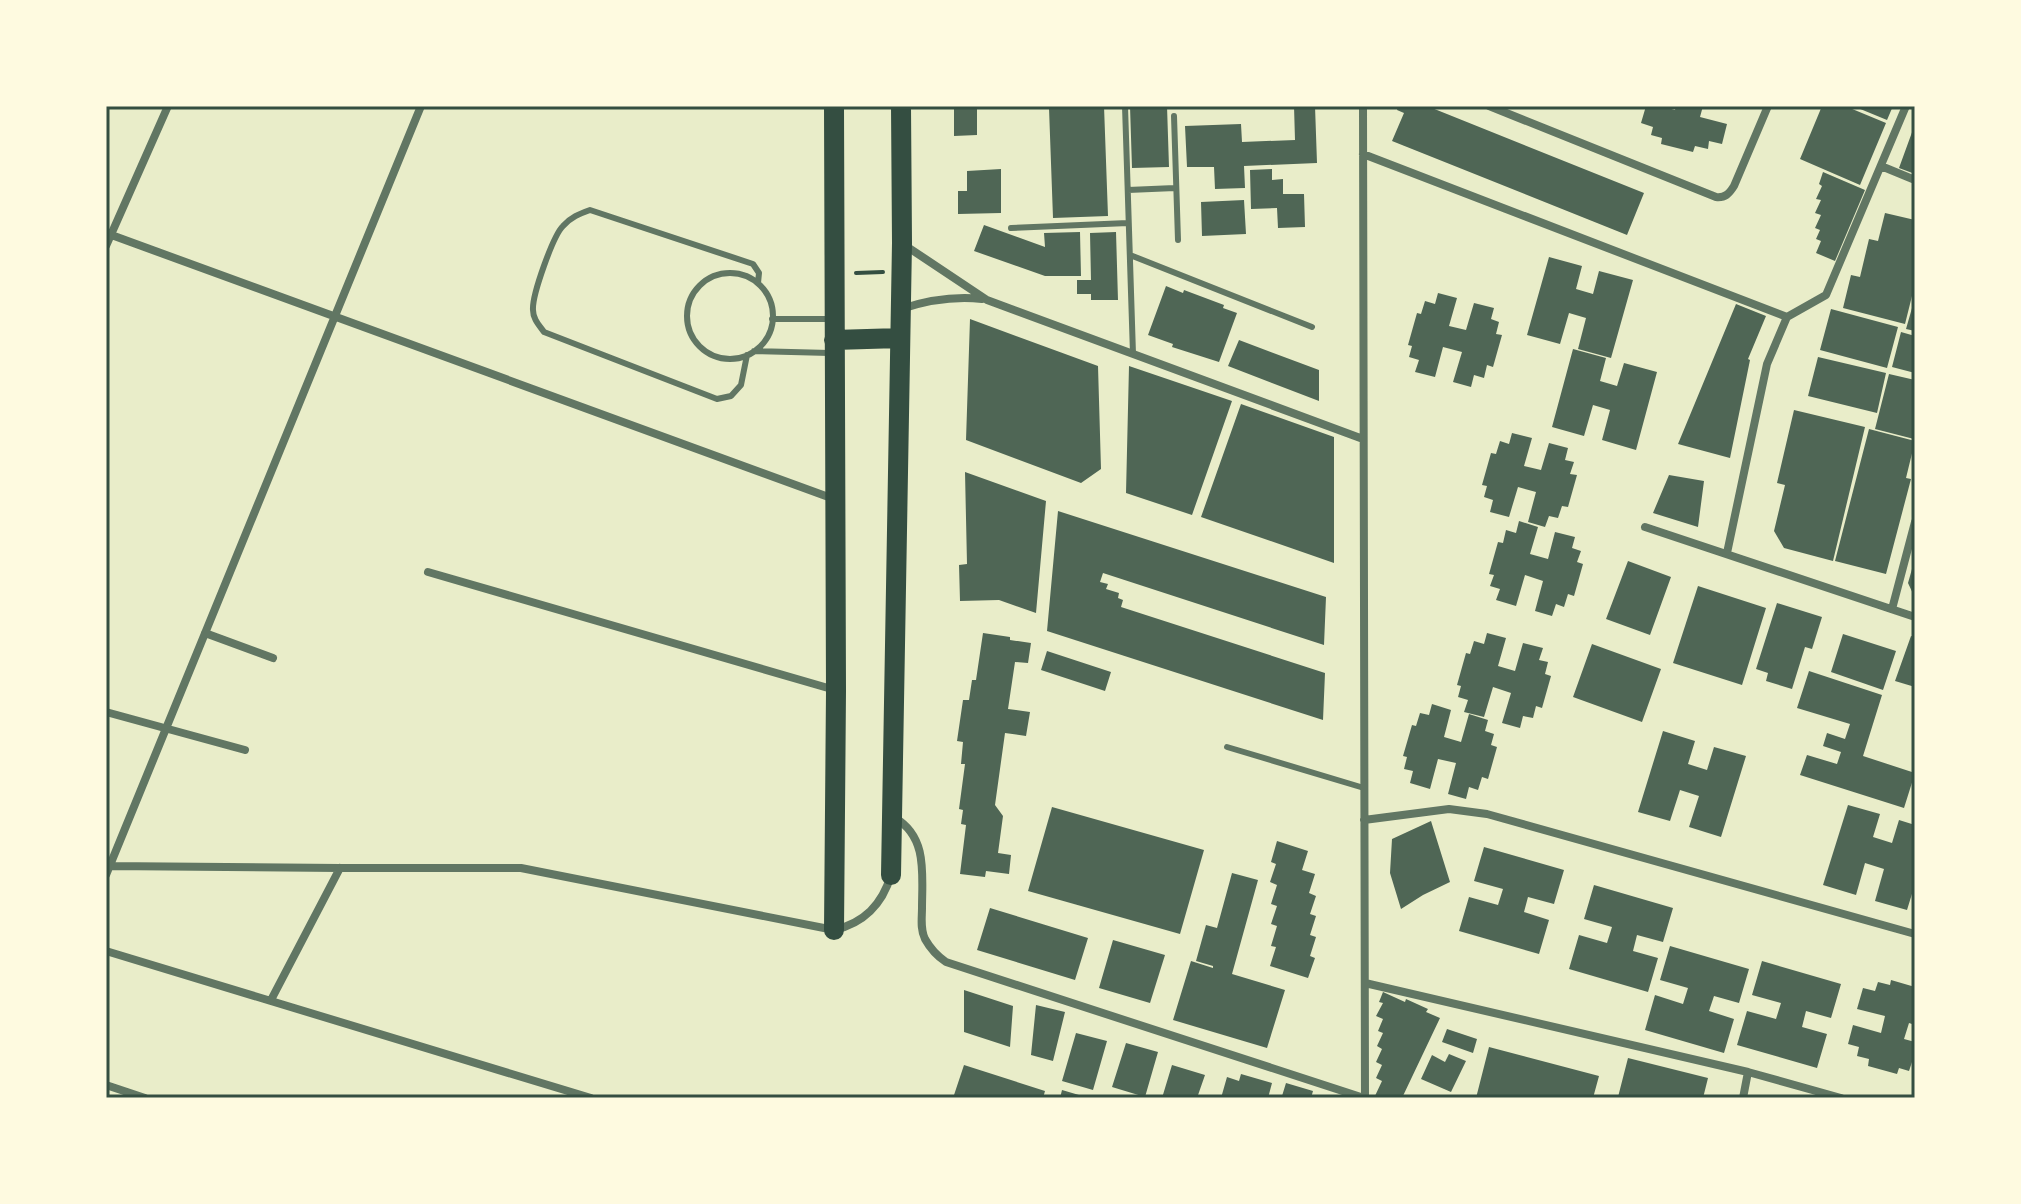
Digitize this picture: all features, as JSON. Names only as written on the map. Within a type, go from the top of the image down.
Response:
[{"type":"main road","points":[[834,106],[834,930]]},
{"type":"main road","points":[[891,875],[902,243],[901,106]]},
{"type":"main road","points":[[834,338],[900,338]]},
{"type":"street","points":[[106,246],[108,234],[168,106]]},
{"type":"street","points":[[421,106],[107,869],[521,868],[834,930],[854,924],[874,909],[891,875]]},
{"type":"street","points":[[891,816],[903,822],[919,845],[922,929],[931,948],[946,962],[1364,1098],[1363,106]]},
{"type":"street","points":[[1489,106],[1716,197],[1727,195],[1734,186],[1768,106]]},
{"type":"street","points":[[1727,553],[1767,364],[1787,317],[1826,295],[1906,106]]},
{"type":"street","points":[[1363,154],[1787,317]]},
{"type":"street","points":[[1881,166],[1915,180]]},
{"type":"street","points":[[108,234],[835,499]]},
{"type":"street","points":[[902,243],[987,300],[1363,439]]},
{"type":"street","points":[[901,309],[943,299],[987,300]]},
{"type":"street","points":[[1892,609],[1915,522]]},
{"type":"street","points":[[1645,527],[1915,617]]},
{"type":"street","points":[[428,572],[836,691]]},
{"type":"street","points":[[205,633],[273,658]]},
{"type":"street","points":[[106,712],[245,750]]},
{"type":"street","points":[[1364,820],[1449,809],[1487,814],[1915,934]]},
{"type":"street","points":[[271,1000],[340,868]]},
{"type":"street","points":[[106,951],[591,1098]]},
{"type":"street","points":[[1365,983],[1748,1072],[1841,1098]]},
{"type":"street","points":[[1743,1098],[1748,1072]]},
{"type":"street","points":[[106,1085],[145,1098]]},
{"type":"lane","points":[[1125,106],[1133,354]]},
{"type":"lane","points":[[1174,116],[1178,240]]},
{"type":"lane","points":[[1128,190],[1175,188]]},
{"type":"lane","points":[[758,283],[759,273],[753,264],[590,210],[573,216],[560,228],[534,298],[533,310],[536,323],[556,338],[717,399],[731,396],[741,385],[750,353],[767,337],[772,319],[770,299],[758,283],[736,273],[712,276],[693,292],[686,316],[693,339],[711,355],[735,359],[750,353],[834,338]]},
{"type":"lane","points":[[1011,228],[1128,223]]},
{"type":"lane","points":[[1130,255],[1312,327]]},
{"type":"lane","points":[[772,319],[834,338]]},
{"type":"lane","points":[[1227,747],[1364,788]]},
{"type":"path","points":[[833,273],[901,272]]},
{"type":"building","points":[[954,106],[977,106],[977,135],[954,136]]},
{"type":"building","points":[[1104,106],[1108,216],[1053,218],[1049,108]]},
{"type":"building","points":[[1130,106],[1167,106],[1169,167],[1132,168]]},
{"type":"building","points":[[1294,106],[1315,106],[1317,163],[1244,166],[1245,188],[1215,189],[1214,167],[1187,167],[1185,126],[1241,124],[1242,142],[1295,140]]},
{"type":"building","points":[[1398,106],[1427,106],[1644,193],[1627,235],[1392,141],[1404,113],[1397,110]]},
{"type":"building","points":[[1646,106],[1675,110],[1676,106],[1703,106],[1700,117],[1727,124],[1722,144],[1709,141],[1708,149],[1695,146],[1693,152],[1661,144],[1662,138],[1651,135],[1653,127],[1641,123]]},
{"type":"building","points":[[1822,106],[1845,106],[1886,123],[1860,185],[1800,159]]},
{"type":"building","points":[[1853,106],[1893,106],[1887,120]]},
{"type":"building","points":[[1915,124],[1915,174],[1899,168]]},
{"type":"building","points":[[1001,169],[1001,213],[958,214],[958,191],[967,191],[967,171]]},
{"type":"building","points":[[1272,169],[1272,180],[1283,179],[1283,194],[1304,194],[1305,227],[1278,228],[1277,208],[1251,209],[1250,170]]},
{"type":"building","points":[[1823,172],[1865,190],[1835,261],[1816,253],[1821,241],[1816,239],[1820,230],[1815,228],[1821,215],[1815,213],[1821,200],[1816,199],[1822,186],[1819,184]]},
{"type":"building","points":[[1244,200],[1246,234],[1202,236],[1201,202]]},
{"type":"building","points":[[1885,213],[1915,220],[1915,284],[1905,324],[1843,308],[1851,275],[1860,277],[1869,239],[1878,241]]},
{"type":"building","points":[[984,225],[1045,247],[1044,233],[1080,232],[1081,276],[1045,276],[974,251]]},
{"type":"building","points":[[1116,232],[1118,300],[1091,300],[1091,294],[1077,294],[1077,280],[1091,280],[1090,233]]},
{"type":"building","points":[[1549,257],[1582,266],[1576,289],[1593,294],[1599,271],[1633,280],[1611,358],[1578,349],[1586,318],[1569,313],[1560,344],[1527,335]]},
{"type":"building","points":[[1166,286],[1224,305],[1223,308],[1237,313],[1219,362],[1172,347],[1173,344],[1148,335]]},
{"type":"building","points":[[1438,293],[1457,298],[1449,326],[1466,330],[1474,303],[1494,308],[1491,319],[1499,322],[1496,334],[1502,335],[1493,367],[1487,365],[1484,378],[1474,375],[1471,387],[1453,382],[1462,352],[1443,347],[1435,377],[1415,372],[1419,360],[1409,357],[1412,346],[1408,345],[1417,313],[1421,314],[1425,301],[1435,304]]},
{"type":"building","points":[[1736,304],[1766,316],[1748,359],[1730,458],[1678,444]]},
{"type":"building","points":[[1912,308],[1915,309],[1915,331],[1906,329]]},
{"type":"building","points":[[1831,309],[1898,327],[1887,368],[1820,350]]},
{"type":"building","points":[[970,319],[1098,366],[1101,469],[1081,483],[966,440]]},
{"type":"building","points":[[1901,332],[1915,336],[1915,373],[1892,367]]},
{"type":"building","points":[[1239,340],[1319,370],[1319,401],[1228,366]]},
{"type":"building","points":[[1573,349],[1606,358],[1600,381],[1617,386],[1624,363],[1657,372],[1636,450],[1602,440],[1610,410],[1593,405],[1584,436],[1552,427]]},
{"type":"building","points":[[1818,357],[1886,373],[1877,413],[1808,396]]},
{"type":"building","points":[[1129,366],[1232,401],[1192,515],[1126,493]]},
{"type":"building","points":[[1889,374],[1915,380],[1914,439],[1875,429]]},
{"type":"building","points":[[1241,404],[1334,437],[1334,563],[1201,517]]},
{"type":"building","points":[[1794,410],[1865,427],[1833,561],[1784,548],[1774,531],[1785,485],[1777,483]]},
{"type":"building","points":[[1869,429],[1915,441],[1906,478],[1911,479],[1886,574],[1835,561]]},
{"type":"building","points":[[1512,433],[1532,438],[1524,466],[1541,470],[1549,443],[1568,448],[1565,460],[1574,462],[1570,474],[1577,475],[1568,507],[1562,506],[1558,518],[1549,516],[1545,527],[1528,522],[1536,492],[1518,487],[1509,517],[1490,512],[1493,500],[1484,497],[1487,486],[1482,485],[1491,453],[1496,454],[1500,441],[1509,444]]},
{"type":"building","points":[[965,472],[1046,501],[1036,613],[999,600],[960,601],[959,565],[967,564]]},
{"type":"building","points":[[1669,475],[1704,481],[1698,527],[1653,513]]},
{"type":"building","points":[[1058,511],[1326,597],[1324,645],[1103,573],[1100,582],[1108,584],[1106,589],[1119,593],[1118,598],[1123,600],[1121,607],[1325,673],[1323,720],[1047,631]]},
{"type":"building","points":[[1519,521],[1538,527],[1530,554],[1548,559],[1555,532],[1575,537],[1572,548],[1581,551],[1577,562],[1583,564],[1574,596],[1568,594],[1564,607],[1556,604],[1552,616],[1535,611],[1543,581],[1525,575],[1516,606],[1496,600],[1500,589],[1490,586],[1494,575],[1489,574],[1498,542],[1503,543],[1506,530],[1516,533]]},
{"type":"building","points":[[1628,561],[1671,577],[1650,635],[1606,619]]},
{"type":"building","points":[[1915,562],[1915,598],[1908,583]]},
{"type":"building","points":[[1698,586],[1766,608],[1742,685],[1673,663]]},
{"type":"building","points":[[1777,603],[1822,617],[1812,649],[1805,647],[1792,689],[1766,681],[1768,673],[1756,669]]},
{"type":"building","points":[[983,633],[1031,643],[1028,663],[1015,662],[1008,709],[1030,712],[1026,736],[1005,733],[995,805],[1003,816],[998,853],[1011,855],[1009,874],[986,871],[985,877],[960,874],[966,825],[961,824],[963,810],[959,809],[965,764],[961,764],[963,742],[957,741],[963,700],[969,700],[972,680],[976,680]]},
{"type":"building","points":[[1487,633],[1506,638],[1498,666],[1515,671],[1523,643],[1543,648],[1539,660],[1548,662],[1545,674],[1551,676],[1542,708],[1536,706],[1533,718],[1523,716],[1520,728],[1502,723],[1511,693],[1493,687],[1484,717],[1464,712],[1468,700],[1458,697],[1461,686],[1457,685],[1466,653],[1470,654],[1474,641],[1484,644]]},
{"type":"building","points":[[1843,634],[1896,651],[1883,690],[1831,672]]},
{"type":"building","points":[[1911,636],[1915,637],[1915,687],[1895,681]]},
{"type":"building","points":[[1592,644],[1661,669],[1642,722],[1573,697]]},
{"type":"building","points":[[1047,651],[1111,672],[1105,691],[1041,670]]},
{"type":"building","points":[[1809,671],[1882,695],[1863,756],[1915,773],[1904,808],[1800,775],[1807,755],[1837,764],[1841,752],[1823,746],[1827,733],[1845,739],[1850,724],[1797,708]]},
{"type":"building","points":[[1432,704],[1451,710],[1444,737],[1461,742],[1469,714],[1488,720],[1485,731],[1494,734],[1491,745],[1497,747],[1488,779],[1482,777],[1478,790],[1469,787],[1466,799],[1448,794],[1456,763],[1438,759],[1430,789],[1410,783],[1413,771],[1404,769],[1407,757],[1403,756],[1412,725],[1416,726],[1420,713],[1429,715]]},
{"type":"building","points":[[1663,731],[1695,741],[1688,764],[1707,770],[1714,747],[1746,756],[1721,837],[1689,827],[1699,796],[1680,790],[1670,821],[1638,812]]},
{"type":"building","points":[[1848,805],[1880,814],[1873,837],[1892,843],[1899,820],[1915,825],[1915,884],[1907,910],[1875,901],[1884,869],[1865,863],[1856,895],[1823,885]]},
{"type":"building","points":[[1052,807],[1204,850],[1180,934],[1028,891]]},
{"type":"building","points":[[1431,821],[1450,882],[1401,909],[1390,873],[1392,839]]},
{"type":"building","points":[[1277,841],[1308,851],[1302,870],[1315,874],[1309,893],[1316,896],[1310,914],[1316,916],[1310,935],[1316,937],[1310,956],[1315,958],[1308,978],[1270,966],[1276,947],[1271,946],[1277,926],[1271,924],[1277,906],[1271,904],[1277,885],[1270,882],[1276,864],[1271,862]]},
{"type":"building","points":[[1484,847],[1564,870],[1554,904],[1528,897],[1524,912],[1549,920],[1539,954],[1459,931],[1469,897],[1498,905],[1503,889],[1474,881]]},
{"type":"building","points":[[1232,873],[1258,880],[1232,974],[1285,990],[1267,1048],[1173,1020],[1191,961],[1213,968],[1196,961],[1206,925],[1217,928]]},
{"type":"building","points":[[1594,885],[1673,908],[1663,942],[1637,935],[1633,951],[1658,958],[1648,992],[1569,969],[1579,935],[1607,943],[1612,927],[1584,919]]},
{"type":"building","points":[[990,908],[1088,938],[1075,980],[977,950]]},
{"type":"building","points":[[1113,940],[1165,955],[1150,1003],[1099,988]]},
{"type":"building","points":[[1670,946],[1749,969],[1739,1003],[1714,996],[1709,1011],[1734,1019],[1724,1053],[1645,1030],[1655,995],[1683,1004],[1688,988],[1660,980]]},
{"type":"building","points":[[1762,961],[1841,984],[1831,1018],[1806,1011],[1802,1027],[1827,1034],[1817,1068],[1737,1045],[1747,1011],[1776,1019],[1781,1003],[1752,995]]},
{"type":"building","points":[[1891,980],[1915,987],[1915,1025],[1909,1023],[1904,1039],[1915,1042],[1915,1062],[1912,1062],[1909,1071],[1899,1068],[1897,1074],[1868,1066],[1869,1059],[1857,1056],[1859,1047],[1848,1044],[1853,1025],[1881,1033],[1885,1016],[1857,1009],[1863,988],[1875,991],[1878,982],[1890,985]]},
{"type":"building","points":[[964,990],[1013,1006],[1010,1047],[964,1032]]},
{"type":"building","points":[[1383,992],[1428,1009],[1426,1012],[1440,1018],[1402,1098],[1374,1098],[1382,1081],[1376,1078],[1382,1065],[1376,1062],[1382,1049],[1377,1046],[1383,1033],[1378,1031],[1383,1019],[1376,1016],[1383,1003],[1379,1002]]},
{"type":"building","points":[[1036,1005],[1065,1012],[1053,1061],[1031,1055]]},
{"type":"building","points":[[1447,1029],[1477,1039],[1473,1053],[1442,1042]]},
{"type":"building","points":[[1076,1033],[1107,1041],[1093,1090],[1062,1081]]},
{"type":"building","points":[[1126,1043],[1158,1052],[1145,1097],[1112,1087]]},
{"type":"building","points":[[1489,1047],[1599,1076],[1593,1098],[1476,1098]]},
{"type":"building","points":[[1449,1054],[1466,1061],[1451,1092],[1421,1079],[1432,1055],[1445,1062]]},
{"type":"building","points":[[1628,1058],[1708,1078],[1703,1098],[1618,1097]]},
{"type":"building","points":[[964,1065],[1045,1091],[1043,1098],[953,1098]]},
{"type":"building","points":[[1172,1065],[1205,1075],[1197,1098],[1162,1098]]},
{"type":"building","points":[[1241,1074],[1272,1083],[1268,1098],[1221,1098],[1227,1077],[1239,1081]]},
{"type":"building","points":[[1286,1083],[1313,1091],[1311,1098],[1276,1098],[1277,1095],[1282,1096]]},
{"type":"building","points":[[1062,1090],[1079,1095],[1078,1098],[1060,1098]]}]
